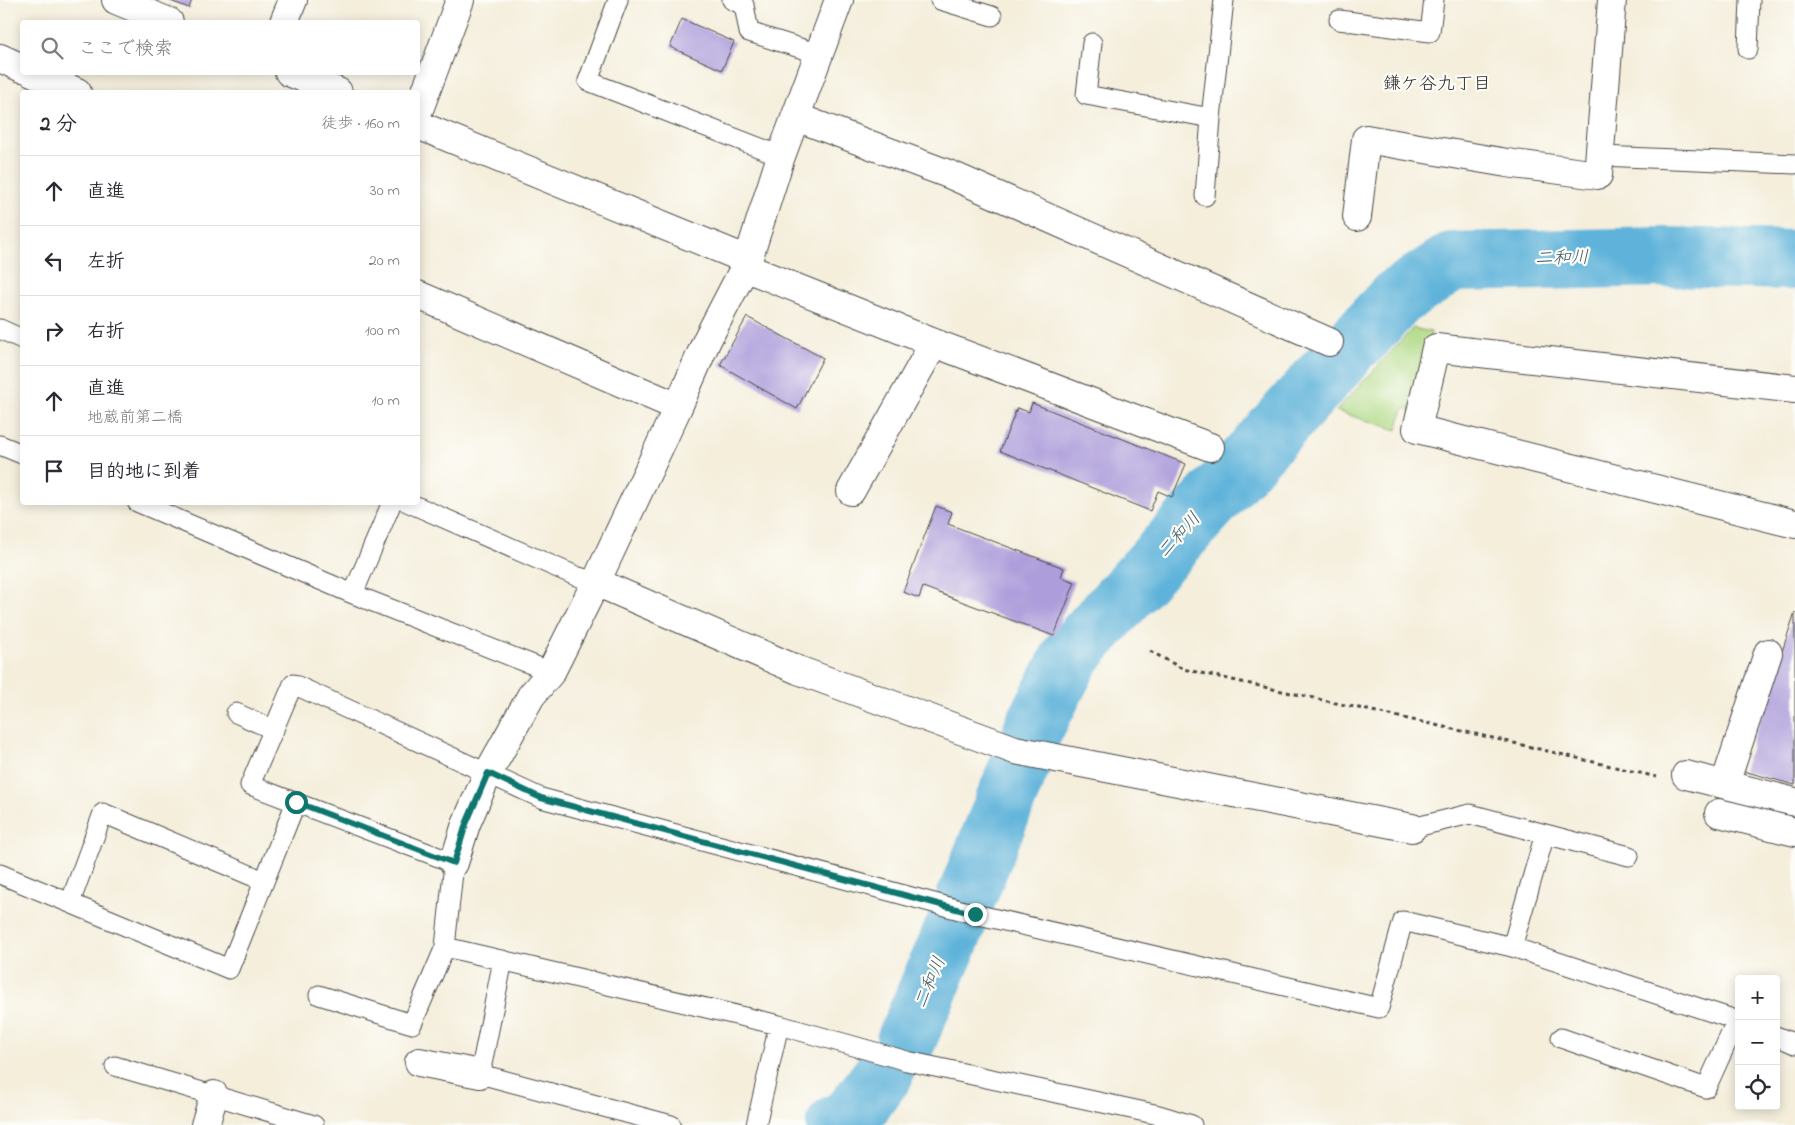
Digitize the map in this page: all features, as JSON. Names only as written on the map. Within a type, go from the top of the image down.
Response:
[{"type":"street","points":[[116,0],[164,20]]},
{"type":"street","points":[[285,20],[293,0]]},
{"type":"street","points":[[420,107],[460,0]]},
{"type":"street","points":[[454,863],[466,824],[488,773],[531,696],[550,672],[596,582],[678,407],[707,340],[747,263],[781,156],[839,0]]},
{"type":"street","points":[[1357,217],[1366,139],[1507,163],[1598,175],[1612,0]]},
{"type":"street","points":[[0,58],[20,67]]},
{"type":"street","points":[[39,75],[72,90]]},
{"type":"street","points":[[296,75],[333,90]]},
{"type":"street","points":[[796,116],[951,175],[1329,342]]},
{"type":"street","points":[[420,126],[738,256],[754,271],[934,343],[1210,448]]},
{"type":"street","points":[[420,296],[678,407]]},
{"type":"street","points":[[852,491],[934,343]]},
{"type":"street","points":[[1795,389],[1436,348],[1417,429],[1795,524]]},
{"type":"street","points":[[596,582],[798,670],[1015,750],[1412,828]]},
{"type":"street","points":[[1725,784],[1768,653]]},
{"type":"street","points":[[1686,775],[1795,802]]},
{"type":"street","points":[[1720,813],[1795,832]]},
{"type":"street","points":[[419,1062],[480,1074]]},
{"type":"street","points":[[205,1125],[214,1095]]},
{"type":"lane","points":[[618,0],[588,80],[781,156]]},
{"type":"lane","points":[[732,0],[744,5],[749,32],[819,54]]},
{"type":"lane","points":[[940,0],[992,16]]},
{"type":"lane","points":[[1205,196],[1211,118],[1224,0]]},
{"type":"lane","points":[[1338,20],[1430,32],[1434,0]]},
{"type":"lane","points":[[1748,49],[1750,0]]},
{"type":"lane","points":[[1092,43],[1086,95],[1211,118]]},
{"type":"lane","points":[[1600,156],[1795,164]]},
{"type":"lane","points":[[0,329],[20,338]]},
{"type":"lane","points":[[0,445],[20,453]]},
{"type":"lane","points":[[143,505],[353,594],[550,672]]},
{"type":"lane","points":[[353,594],[391,505]]},
{"type":"lane","points":[[414,505],[576,576],[596,582]]},
{"type":"lane","points":[[319,995],[412,1024],[445,947],[454,863],[250,785],[293,684],[541,798],[948,905],[975,914],[1379,1008],[1403,921],[1512,947],[1735,1019]]},
{"type":"lane","points":[[236,713],[274,730]]},
{"type":"lane","points":[[0,874],[229,968],[296,802]]},
{"type":"lane","points":[[70,903],[103,813],[264,882]]},
{"type":"lane","points":[[1412,828],[1470,814],[1629,856]]},
{"type":"lane","points":[[1512,947],[1546,834]]},
{"type":"lane","points":[[445,947],[779,1025],[907,1060],[1157,1120],[1192,1125]]},
{"type":"lane","points":[[503,960],[480,1074],[672,1125]]},
{"type":"lane","points":[[756,1125],[779,1025]]},
{"type":"lane","points":[[1561,1038],[1706,1088],[1735,1026]]},
{"type":"lane","points":[[1780,1038],[1795,1044]]},
{"type":"lane","points":[[115,1066],[314,1125]]},
{"type":"path","points":[[1150,652],[1183,669],[1480,735],[1671,781],[1686,775]]},
{"type":"green space","points":[[1413,328],[1431,332],[1410,410],[1403,409],[1397,430],[1336,411]]},
{"type":"building","points":[[168,0],[192,0],[189,8]]},
{"type":"building","points":[[682,19],[734,42],[722,70],[670,47]]},
{"type":"building","points":[[747,317],[823,358],[797,409],[720,365]]},
{"type":"building","points":[[1032,403],[1186,464],[1172,497],[1158,491],[1150,511],[1000,451],[1017,408],[1029,412]]},
{"type":"building","points":[[936,506],[952,512],[948,524],[1064,568],[1061,577],[1075,582],[1054,636],[923,587],[919,598],[903,592]]},
{"type":"building","points":[[1795,612],[1795,785],[1743,771]]},
{"type":"waterway","name":"二和川","points":[[1359,339],[1397,298],[1452,262],[1662,257],[1795,260]]},
{"type":"waterway","name":"二和川","points":[[1033,730],[1072,654],[1344,354]]},
{"type":"waterway","name":"二和川","points":[[966,898],[1021,762]]},
{"type":"waterway","name":"二和川","points":[[906,1041],[956,925]]},
{"type":"waterway","name":"二和川","points":[[836,1125],[852,1116],[884,1073]]},
{"type":"district","name":"鎌ケ谷九丁目","points":[[1437,85]]},
{"type":"route","points":[[296,802],[454,863],[466,824],[488,773],[541,798],[948,905],[975,914]]}]
